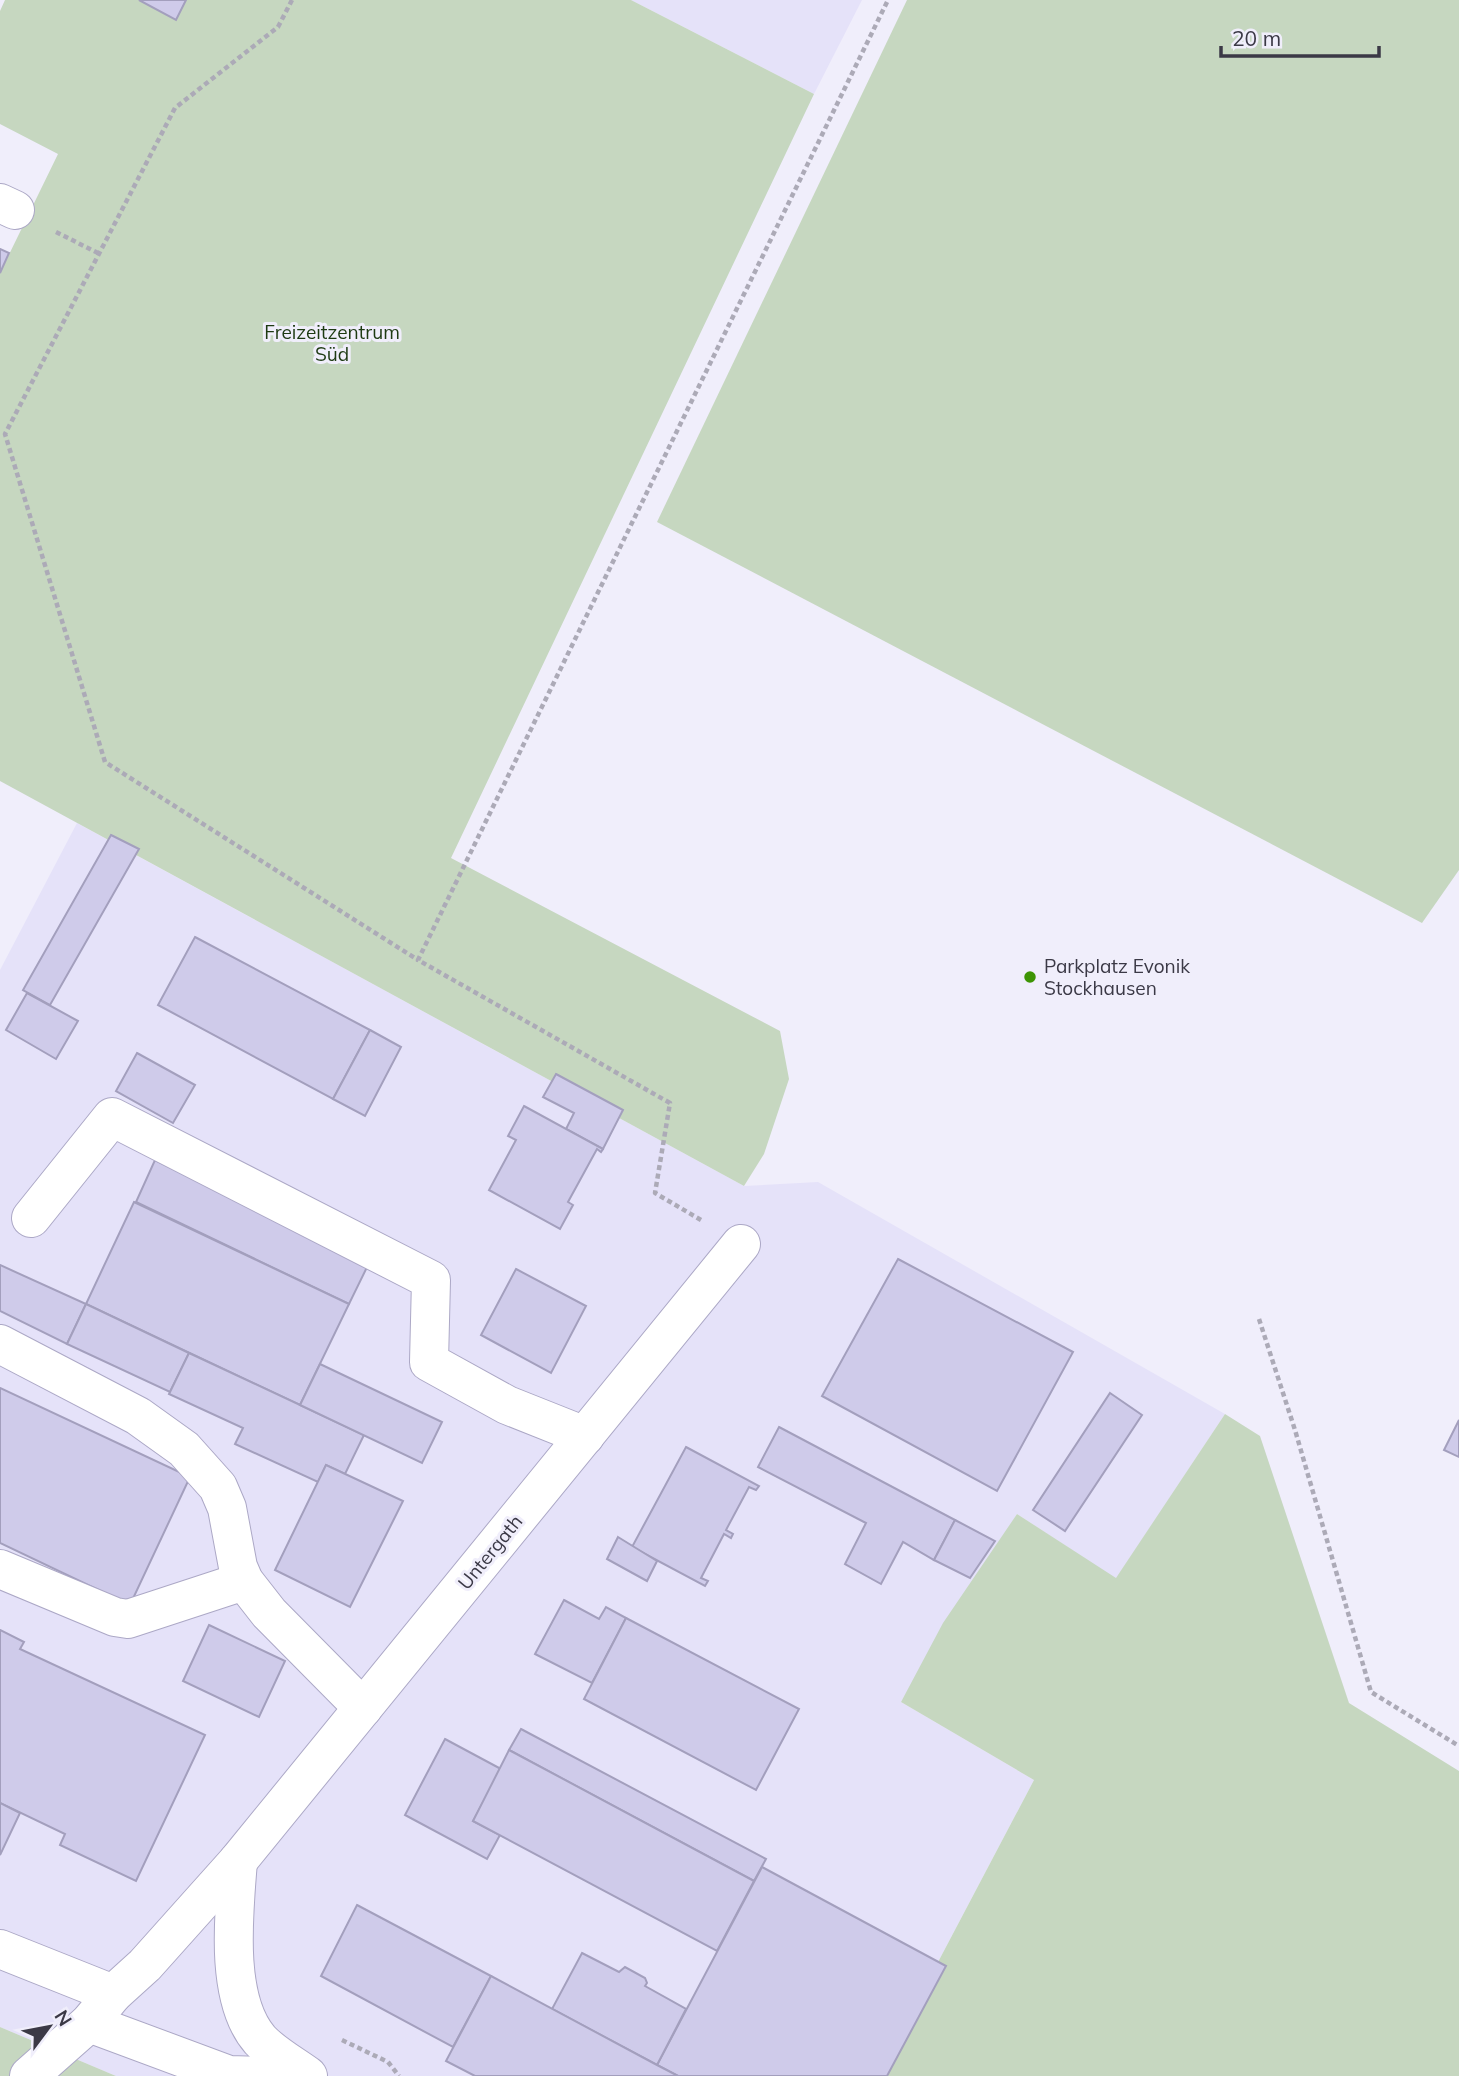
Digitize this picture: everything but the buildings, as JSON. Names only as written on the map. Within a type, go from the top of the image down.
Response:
[{"type":"street","points":[[31,1219],[113,1117],[431,1280],[429,1362],[507,1405],[584,1436]]},
{"type":"street","name":"Untergath","points":[[29,2076],[89,2024],[239,1861],[741,1244]]},
{"type":"street","points":[[0,1344],[138,1416],[184,1449],[218,1488],[227,1508],[244,1581],[269,1613],[363,1708]]},
{"type":"street","points":[[0,1569],[115,1617],[128,1619],[244,1581]]},
{"type":"street","points":[[239,1861],[233,1921],[239,2003],[260,2040],[308,2076]]},
{"type":"street","points":[[0,1949],[114,1994]]},
{"type":"street","points":[[89,2024],[229,2075],[262,2076]]},
{"type":"path","points":[[292,0],[278,27],[175,108],[5,434],[105,762],[418,960],[670,1103],[655,1193],[741,1244]]},
{"type":"path","points":[[418,960],[888,0]]},
{"type":"path","points":[[1259,1320],[1295,1430],[1371,1692],[1459,1746]]},
{"type":"shaded area","points":[[631,0],[862,0],[814,94]]},
{"type":"shaded area","points":[[77,823],[744,1186],[818,1182],[1225,1414],[1116,1579],[1017,1514],[901,1702],[1034,1780],[878,2076],[116,2076],[0,2027],[0,970]]},
{"type":"green space","name":"Freizeitzentrum Süd","points":[[5,0],[631,0],[814,94],[451,858],[780,1031],[789,1079],[764,1154],[744,1186],[0,781],[0,273],[58,154],[0,124],[0,11]]},
{"type":"green space","points":[[907,0],[1459,0],[1459,870],[1422,923],[657,522]]},
{"type":"green space","points":[[1225,1414],[1260,1436],[1349,1703],[1459,1771],[1459,2076],[878,2076],[1034,1780],[901,1702],[943,1623],[1017,1514],[1116,1578]]},
{"type":"green space","points":[[0,2027],[116,2076],[0,2076]]},
{"type":"place","name":"Parkplatz Evonik Stockhausen","points":[[1030,977]]}]
